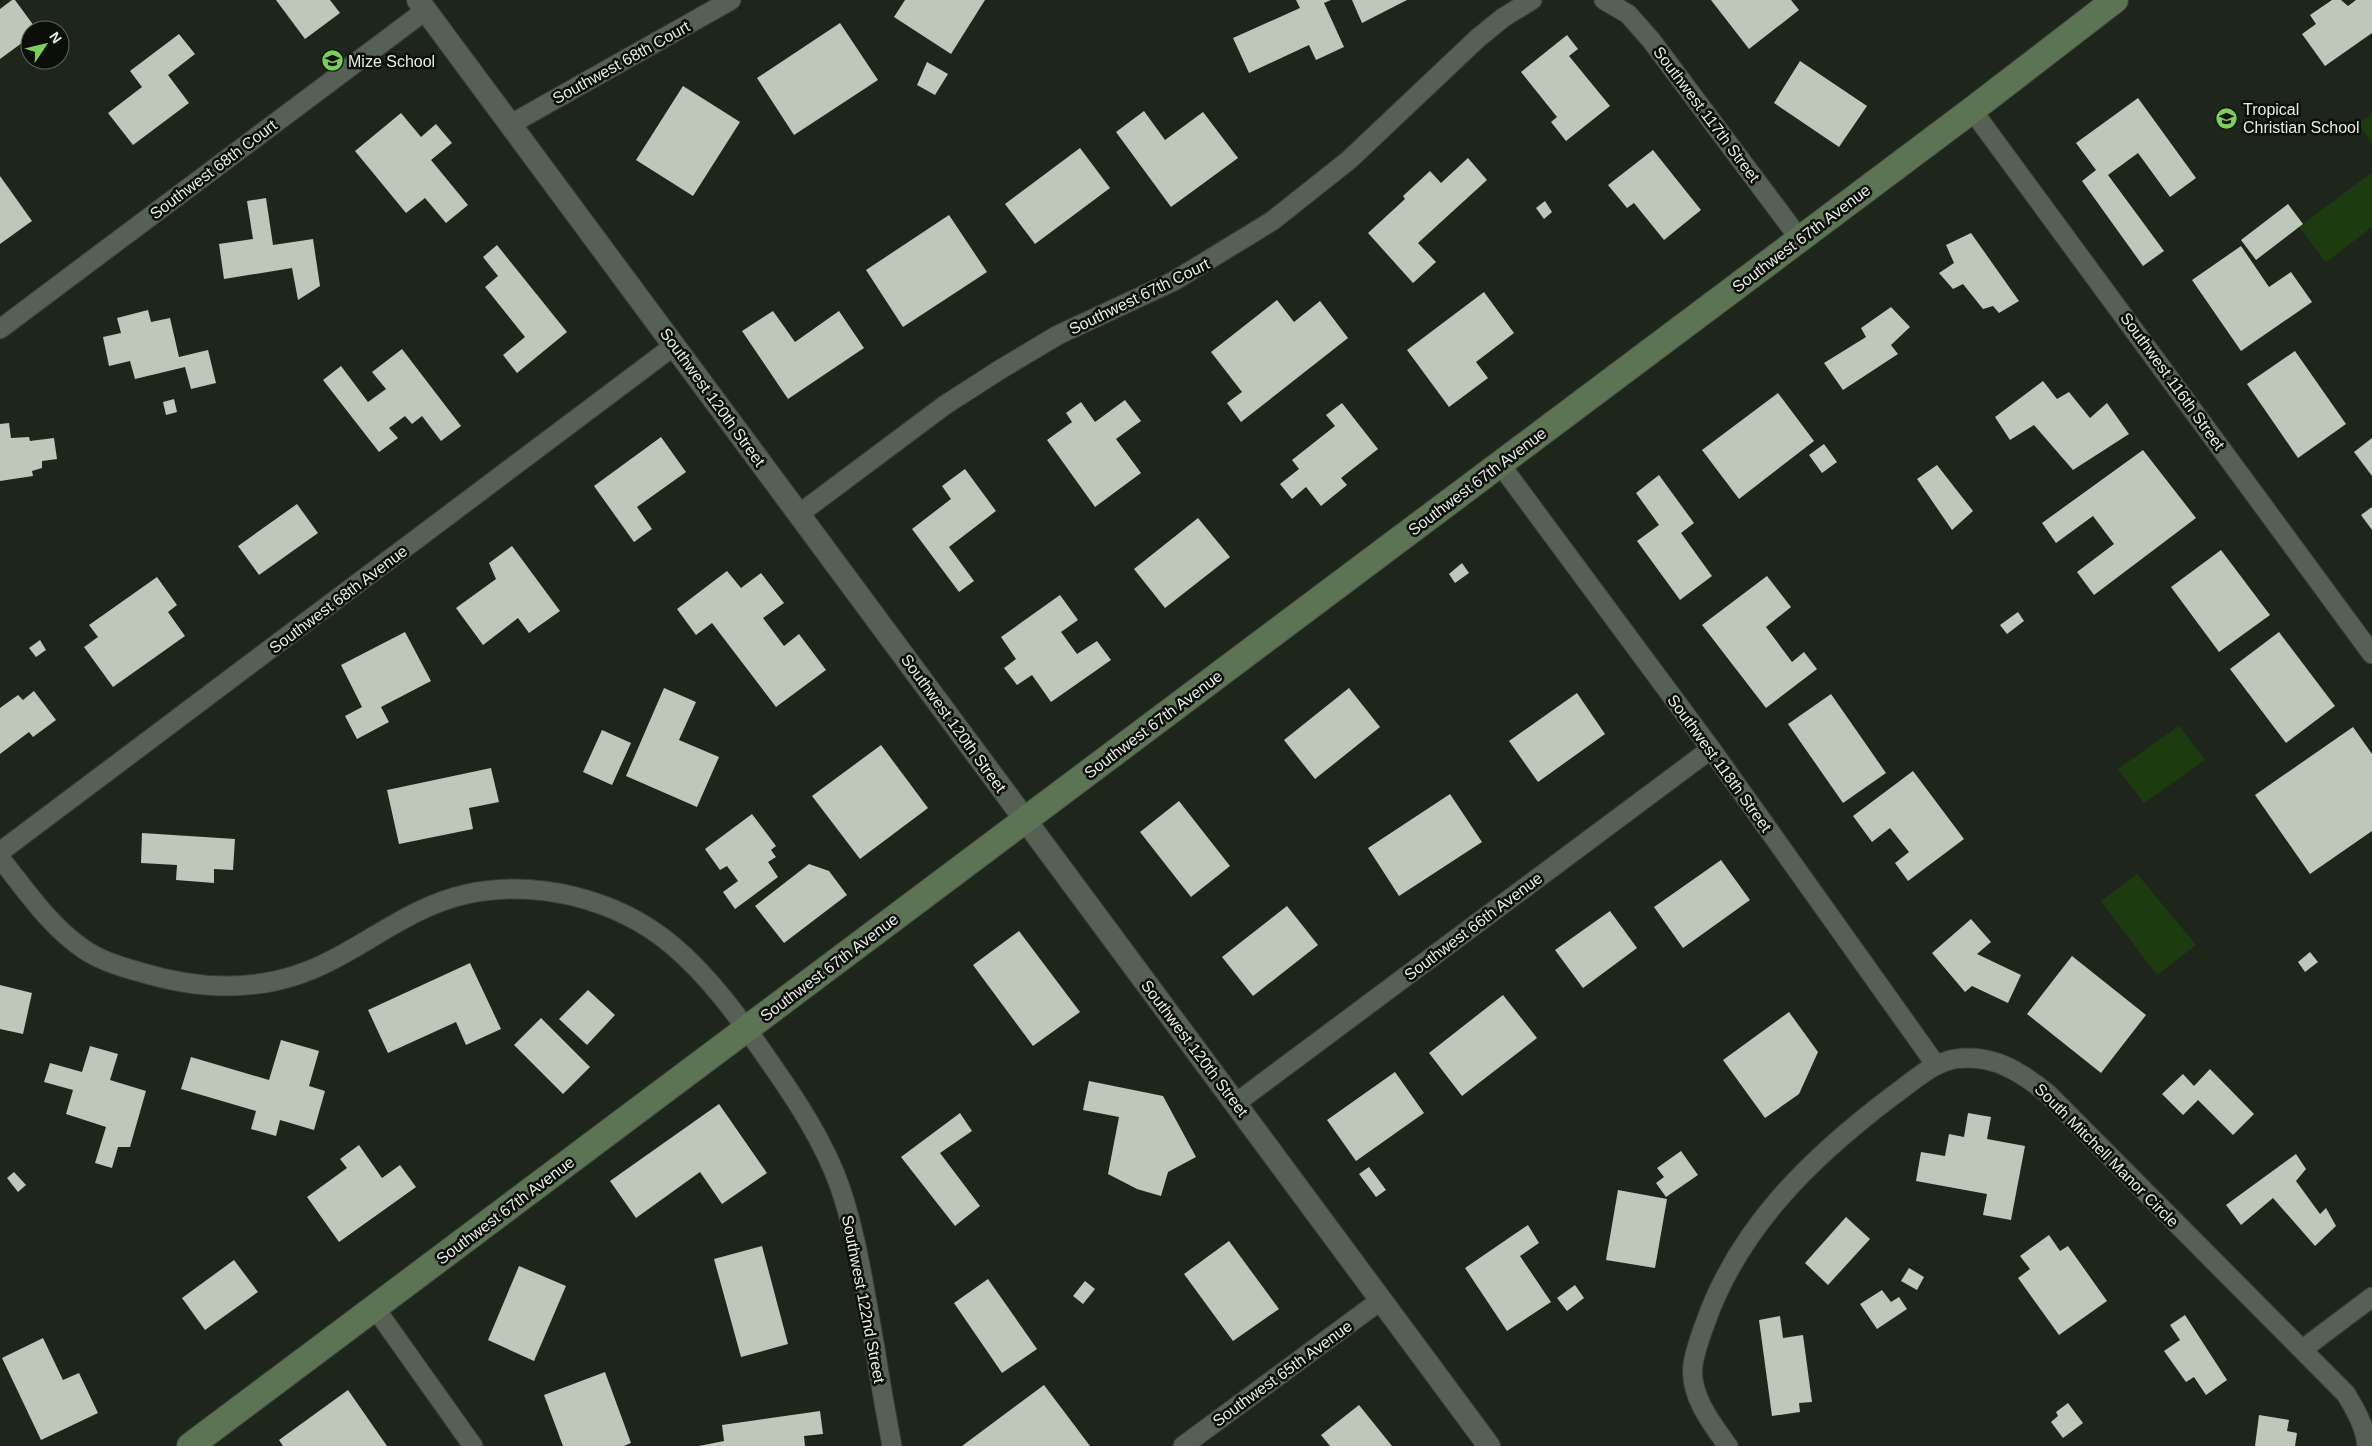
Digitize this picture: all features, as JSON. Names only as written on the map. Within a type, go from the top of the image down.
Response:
[{"type":"main road","name":"Southwest 67th Avenue","points":[[190,1446],[1972,110],[2115,0]]},
{"type":"street","name":"Southwest 68th Court","points":[[511,124],[731,0]]},
{"type":"street","name":"Southwest 67th Court","points":[[799,514],[945,405],[1001,369],[1058,335],[1174,282],[1272,221],[1349,160],[1478,38],[1504,17],[1532,0]]},
{"type":"street","name":"Southwest 117th Street","points":[[1604,0],[1628,14],[1652,40],[1799,238]]},
{"type":"street","name":"Southwest 68th Court","points":[[0,329],[422,5]]},
{"type":"street","name":"Southwest 120th Street","points":[[422,5],[1489,1446]]},
{"type":"street","name":"Southwest 116th Street","points":[[1972,110],[2372,654]]},
{"type":"street","name":"Southwest 68th Avenue","points":[[0,852],[675,345]]},
{"type":"street","name":"Southwest 118th Street","points":[[1500,464],[1710,749],[1936,1064]]},
{"type":"street","name":"Southwest 66th Avenue","points":[[1236,1103],[1710,749]]},
{"type":"street","name":"Southwest 122nd Street","points":[[0,858],[44,912],[63,932],[86,951],[108,962],[159,978],[190,984],[216,987],[245,987],[290,978],[333,960],[416,912],[466,894],[512,889],[536,889],[578,898],[626,916],[669,943],[705,978],[746,1029],[802,1110],[830,1161],[838,1182],[861,1265],[892,1446]]},
{"type":"street","name":"South Mitchell Manor Circle","points":[[1728,1446],[1702,1407],[1693,1386],[1692,1365],[1712,1306],[1731,1264],[1752,1231],[1798,1176],[1879,1106],[1936,1064],[1956,1059],[1978,1058],[2002,1063],[2022,1073],[2048,1094],[2346,1394],[2366,1435],[2367,1446]]},
{"type":"street","points":[[2303,1349],[2372,1297]]},
{"type":"street","name":"Southwest 65th Avenue","points":[[1182,1446],[1381,1300]]},
{"type":"street","points":[[375,1308],[473,1446]]},
{"type":"green space","points":[[2372,114],[2372,143],[2358,124]]},
{"type":"green space","points":[[2370,174],[2372,177],[2372,227],[2326,262],[2299,227]]},
{"type":"green space","points":[[2179,726],[2205,760],[2144,803],[2118,769]]},
{"type":"green space","points":[[2137,874],[2196,945],[2157,975],[2101,901]]},
{"type":"building","points":[[12,0],[15,0],[30,20],[20,20],[20,44],[0,59],[0,9]]},
{"type":"building","points":[[276,0],[330,0],[340,13],[305,39]]},
{"type":"building","points":[[905,0],[985,0],[951,54],[894,17]]},
{"type":"building","points":[[1296,0],[1331,0],[1324,3],[1344,47],[1316,60],[1309,45],[1249,73],[1233,38],[1300,8]]},
{"type":"building","points":[[1352,0],[1407,0],[1362,23]]},
{"type":"building","points":[[1711,0],[1791,0],[1799,10],[1749,49]]},
{"type":"building","points":[[2332,0],[2341,0],[2348,6],[2356,0],[2372,0],[2372,33],[2325,66],[2302,34],[2316,24],[2310,15]]},
{"type":"building","points":[[840,23],[878,80],[794,135],[757,78]]},
{"type":"building","points":[[179,34],[195,54],[168,75],[189,103],[133,145],[108,113],[142,87],[130,71]]},
{"type":"building","points":[[1567,35],[1578,49],[1569,56],[1610,106],[1566,141],[1551,122],[1557,117],[1521,72]]},
{"type":"building","points":[[1800,61],[1867,106],[1839,147],[1774,103]]},
{"type":"building","points":[[927,62],[948,74],[935,95],[917,85]]},
{"type":"building","points":[[683,86],[740,122],[693,196],[636,160]]},
{"type":"building","points":[[2138,98],[2196,178],[2170,197],[2138,153],[2108,175],[2164,251],[2143,266],[2082,181],[2096,170],[2076,143]]},
{"type":"building","points":[[1144,111],[1165,140],[1203,112],[1238,158],[1171,207],[1116,132]]},
{"type":"building","points":[[401,113],[421,137],[436,124],[452,143],[431,160],[468,205],[446,223],[425,198],[406,213],[355,151]]},
{"type":"building","points":[[1080,148],[1110,188],[1035,244],[1005,204]]},
{"type":"building","points":[[1653,150],[1701,210],[1664,240],[1634,203],[1627,208],[1608,185]]},
{"type":"building","points":[[1468,158],[1487,180],[1418,243],[1436,262],[1413,283],[1368,233],[1405,199],[1403,196],[1430,171],[1441,183]]},
{"type":"building","points":[[0,176],[32,221],[0,244]]},
{"type":"building","points":[[266,198],[273,245],[313,239],[320,286],[298,300],[292,268],[224,279],[219,244],[253,239],[247,201]]},
{"type":"building","points":[[1545,201],[1552,212],[1544,219],[1536,208]]},
{"type":"building","points":[[2288,204],[2303,224],[2256,260],[2241,240]]},
{"type":"building","points":[[949,215],[987,272],[903,327],[866,270]]},
{"type":"building","points":[[1971,233],[2019,301],[1999,313],[1993,306],[1983,309],[1963,284],[1953,289],[1939,273],[1954,263],[1946,245]]},
{"type":"building","points":[[497,245],[567,332],[517,373],[503,355],[525,337],[485,287],[498,276],[483,257]]},
{"type":"building","points":[[2241,246],[2269,287],[2291,272],[2312,302],[2241,351],[2192,280]]},
{"type":"building","points":[[1484,292],[1514,333],[1476,362],[1488,378],[1449,407],[1407,350]]},
{"type":"building","points":[[1277,300],[1294,322],[1320,301],[1348,338],[1241,422],[1227,403],[1242,392],[1211,352]]},
{"type":"building","points":[[1891,307],[1910,327],[1891,345],[1898,354],[1843,390],[1824,363],[1866,337],[1861,328]]},
{"type":"building","points":[[148,310],[151,322],[170,318],[179,357],[208,350],[216,383],[191,389],[185,367],[135,379],[130,361],[109,366],[103,337],[121,333],[117,318]]},
{"type":"building","points":[[773,311],[795,342],[839,311],[864,348],[788,399],[742,331]]},
{"type":"building","points":[[402,349],[461,426],[441,441],[422,416],[412,424],[405,416],[389,428],[398,438],[379,452],[323,380],[341,366],[368,402],[386,389],[372,372]]},
{"type":"building","points":[[2295,351],[2346,424],[2298,458],[2247,384]]},
{"type":"building","points":[[2043,381],[2057,399],[2069,392],[2090,418],[2107,403],[2129,434],[2073,470],[2034,425],[2010,440],[1995,417]]},
{"type":"building","points":[[1778,393],[1814,441],[1739,499],[1702,450]]},
{"type":"building","points":[[174,399],[177,412],[166,415],[163,402]]},
{"type":"building","points":[[1125,400],[1141,421],[1116,439],[1141,473],[1095,507],[1047,440],[1072,422],[1066,413],[1081,402],[1095,422]]},
{"type":"building","points":[[1342,403],[1378,449],[1341,478],[1347,485],[1321,506],[1306,487],[1292,499],[1280,484],[1299,469],[1292,460],[1335,426],[1326,415]]},
{"type":"building","points":[[9,423],[11,438],[29,437],[30,441],[54,438],[57,459],[42,461],[42,468],[32,471],[33,476],[0,481],[0,424]]},
{"type":"building","points":[[661,437],[686,472],[637,507],[652,529],[634,542],[594,486]]},
{"type":"building","points":[[2372,438],[2372,476],[2354,452]]},
{"type":"building","points":[[1824,444],[1837,462],[1822,473],[1809,455]]},
{"type":"building","points":[[2143,450],[2196,518],[2094,595],[2077,572],[2114,544],[2093,516],[2056,543],[2042,523]]},
{"type":"building","points":[[1937,465],[1973,511],[1952,530],[1917,479]]},
{"type":"building","points":[[965,469],[996,511],[949,547],[974,581],[959,592],[912,529],[951,499],[942,486]]},
{"type":"building","points":[[1659,475],[1694,523],[1681,533],[1712,576],[1680,600],[1637,541],[1659,525],[1636,493]]},
{"type":"building","points":[[297,504],[318,533],[259,575],[238,546]]},
{"type":"building","points":[[2372,507],[2372,530],[2361,515]]},
{"type":"building","points":[[1198,518],[1230,557],[1165,608],[1134,569]]},
{"type":"building","points":[[512,546],[560,611],[529,633],[518,618],[483,645],[456,608],[496,579],[489,563]]},
{"type":"building","points":[[2221,550],[2270,615],[2219,652],[2171,587]]},
{"type":"building","points":[[1462,563],[1469,573],[1455,583],[1449,574]]},
{"type":"building","points":[[727,571],[741,588],[761,573],[784,603],[763,618],[784,646],[799,634],[826,670],[776,707],[712,623],[696,635],[677,609]]},
{"type":"building","points":[[1767,576],[1791,607],[1766,627],[1792,662],[1804,652],[1817,669],[1766,708],[1702,625]]},
{"type":"building","points":[[157,577],[177,605],[168,612],[185,636],[113,687],[84,647],[98,637],[89,625]]},
{"type":"building","points":[[1060,595],[1078,620],[1061,632],[1077,654],[1097,641],[1111,660],[1051,702],[1032,675],[1017,685],[1004,668],[1016,659],[1001,637]]},
{"type":"building","points":[[2018,612],[2024,621],[2007,634],[2000,625]]},
{"type":"building","points":[[405,632],[431,681],[381,707],[389,722],[357,739],[345,716],[362,707],[341,665]]},
{"type":"building","points":[[2279,632],[2335,706],[2286,743],[2230,669]]},
{"type":"building","points":[[40,640],[46,650],[36,657],[29,648]]},
{"type":"building","points":[[664,688],[696,702],[679,740],[719,757],[697,807],[626,776]]},
{"type":"building","points":[[1349,688],[1380,727],[1315,779],[1284,740]]},
{"type":"building","points":[[34,691],[56,720],[33,737],[29,732],[0,754],[0,708],[18,695],[23,700]]},
{"type":"building","points":[[1577,693],[1605,734],[1538,782],[1509,741]]},
{"type":"building","points":[[1831,694],[1886,773],[1843,803],[1788,724]]},
{"type":"building","points":[[2353,727],[2372,754],[2372,831],[2310,874],[2255,795]]},
{"type":"building","points":[[602,730],[631,743],[612,785],[583,772]]},
{"type":"building","points":[[881,745],[928,808],[860,859],[812,796]]},
{"type":"building","points":[[491,768],[499,802],[469,808],[473,829],[399,844],[387,790]]},
{"type":"building","points":[[1913,771],[1964,839],[1908,881],[1895,863],[1909,852],[1890,828],[1872,842],[1853,816]]},
{"type":"building","points":[[1450,794],[1482,842],[1399,896],[1368,848]]},
{"type":"building","points":[[1179,801],[1230,866],[1191,897],[1140,832]]},
{"type":"building","points":[[752,814],[776,846],[771,850],[776,857],[768,862],[778,877],[735,909],[723,892],[738,881],[727,866],[720,870],[705,849]]},
{"type":"building","points":[[142,833],[235,839],[233,870],[214,869],[214,883],[176,880],[177,865],[141,863]]},
{"type":"building","points":[[1721,860],[1750,900],[1683,948],[1654,907]]},
{"type":"building","points":[[809,864],[829,871],[847,895],[784,943],[755,906]]},
{"type":"building","points":[[1287,906],[1318,945],[1253,996],[1222,957]]},
{"type":"building","points":[[1610,911],[1637,948],[1583,988],[1555,950]]},
{"type":"building","points":[[1971,919],[1991,942],[1977,954],[2021,975],[2008,1003],[1972,986],[1965,992],[1932,953]]},
{"type":"building","points":[[1019,931],[1080,1012],[1033,1046],[973,965]]},
{"type":"building","points":[[2310,952],[2318,962],[2305,972],[2298,962]]},
{"type":"building","points":[[2072,956],[2146,1015],[2101,1073],[2027,1014]]},
{"type":"building","points":[[470,963],[501,1029],[466,1045],[456,1022],[388,1053],[368,1010]]},
{"type":"building","points":[[0,985],[32,993],[23,1034],[0,1029]]},
{"type":"building","points":[[588,990],[615,1015],[587,1045],[559,1019]]},
{"type":"building","points":[[1503,995],[1537,1038],[1462,1096],[1429,1053]]},
{"type":"building","points":[[1789,1012],[1818,1052],[1799,1094],[1765,1118],[1723,1060]]},
{"type":"building","points":[[541,1018],[590,1067],[563,1094],[514,1045]]},
{"type":"building","points":[[281,1040],[319,1051],[309,1086],[325,1091],[314,1130],[280,1120],[276,1136],[251,1129],[256,1111],[181,1089],[191,1057],[269,1080]]},
{"type":"building","points":[[90,1046],[118,1054],[110,1080],[146,1091],[130,1147],[118,1147],[112,1168],[95,1163],[106,1127],[66,1114],[73,1090],[44,1082],[50,1063],[82,1072]]},
{"type":"building","points":[[2210,1069],[2254,1114],[2233,1135],[2198,1100],[2183,1115],[2162,1094],[2183,1074],[2194,1086]]},
{"type":"building","points":[[1395,1072],[1424,1113],[1356,1161],[1327,1120]]},
{"type":"building","points":[[1089,1081],[1163,1096],[1196,1157],[1168,1172],[1161,1196],[1137,1189],[1108,1174],[1119,1117],[1083,1110]]},
{"type":"building","points":[[719,1104],[767,1173],[722,1204],[700,1172],[636,1218],[610,1181]]},
{"type":"building","points":[[960,1113],[972,1131],[940,1153],[980,1206],[955,1226],[901,1157]]},
{"type":"building","points":[[1968,1113],[1991,1117],[1987,1139],[2025,1146],[2011,1220],[1983,1215],[1987,1194],[1916,1181],[1921,1152],[1945,1156],[1949,1134],[1964,1137]]},
{"type":"building","points":[[359,1145],[382,1178],[400,1165],[416,1187],[339,1242],[307,1197],[347,1168],[340,1159]]},
{"type":"building","points":[[1681,1151],[1698,1175],[1666,1197],[1656,1183],[1664,1177],[1657,1168]]},
{"type":"building","points":[[2296,1154],[2306,1169],[2296,1181],[2320,1214],[2326,1208],[2336,1226],[2315,1246],[2273,1198],[2241,1225],[2226,1205]]},
{"type":"building","points":[[1369,1167],[1386,1190],[1376,1197],[1359,1174]]},
{"type":"building","points":[[14,1172],[26,1185],[18,1192],[7,1178]]},
{"type":"building","points":[[1618,1190],[1667,1199],[1655,1268],[1606,1260]]},
{"type":"building","points":[[1846,1217],[1870,1239],[1828,1285],[1805,1263]]},
{"type":"building","points":[[1528,1225],[1539,1243],[1520,1256],[1551,1302],[1507,1331],[1465,1268]]},
{"type":"building","points":[[2049,1235],[2060,1251],[2068,1246],[2107,1301],[2059,1335],[2018,1278],[2030,1269],[2020,1256]]},
{"type":"building","points":[[1229,1241],[1279,1309],[1233,1341],[1184,1274]]},
{"type":"building","points":[[762,1246],[788,1344],[741,1357],[714,1259]]},
{"type":"building","points":[[234,1260],[258,1292],[205,1330],[182,1298]]},
{"type":"building","points":[[519,1266],[566,1286],[534,1361],[488,1340]]},
{"type":"building","points":[[1909,1268],[1924,1277],[1917,1290],[1901,1281]]},
{"type":"building","points":[[988,1279],[1037,1349],[1002,1373],[954,1303]]},
{"type":"building","points":[[1085,1281],[1095,1289],[1083,1304],[1073,1296]]},
{"type":"building","points":[[1575,1285],[1584,1298],[1567,1311],[1557,1298]]},
{"type":"building","points":[[1882,1290],[1891,1302],[1899,1297],[1907,1309],[1877,1329],[1860,1304]]},
{"type":"building","points":[[2185,1315],[2227,1380],[2206,1395],[2194,1377],[2186,1382],[2164,1351],[2180,1340],[2170,1325]]},
{"type":"building","points":[[1780,1316],[1783,1338],[1803,1335],[1812,1402],[1799,1403],[1800,1412],[1772,1416],[1759,1320]]},
{"type":"building","points":[[43,1338],[63,1380],[79,1373],[98,1413],[41,1440],[2,1358]]},
{"type":"building","points":[[605,1372],[631,1443],[624,1446],[563,1446],[544,1395]]},
{"type":"building","points":[[1044,1385],[1090,1446],[962,1446]]},
{"type":"building","points":[[348,1390],[387,1446],[283,1446],[279,1440]]},
{"type":"building","points":[[2068,1403],[2083,1423],[2063,1438],[2051,1422],[2058,1416],[2056,1412]]},
{"type":"building","points":[[1359,1405],[1392,1446],[1330,1446],[1321,1435]]},
{"type":"building","points":[[820,1411],[823,1434],[804,1436],[805,1446],[699,1446],[724,1441],[722,1425]]},
{"type":"building","points":[[2259,1415],[2289,1420],[2287,1431],[2297,1433],[2295,1446],[2255,1446]]},
{"type":"place","name":"Mize School","points":[[332,61]]},
{"type":"place","name":"Tropical Christian School","points":[[2227,118]]}]
